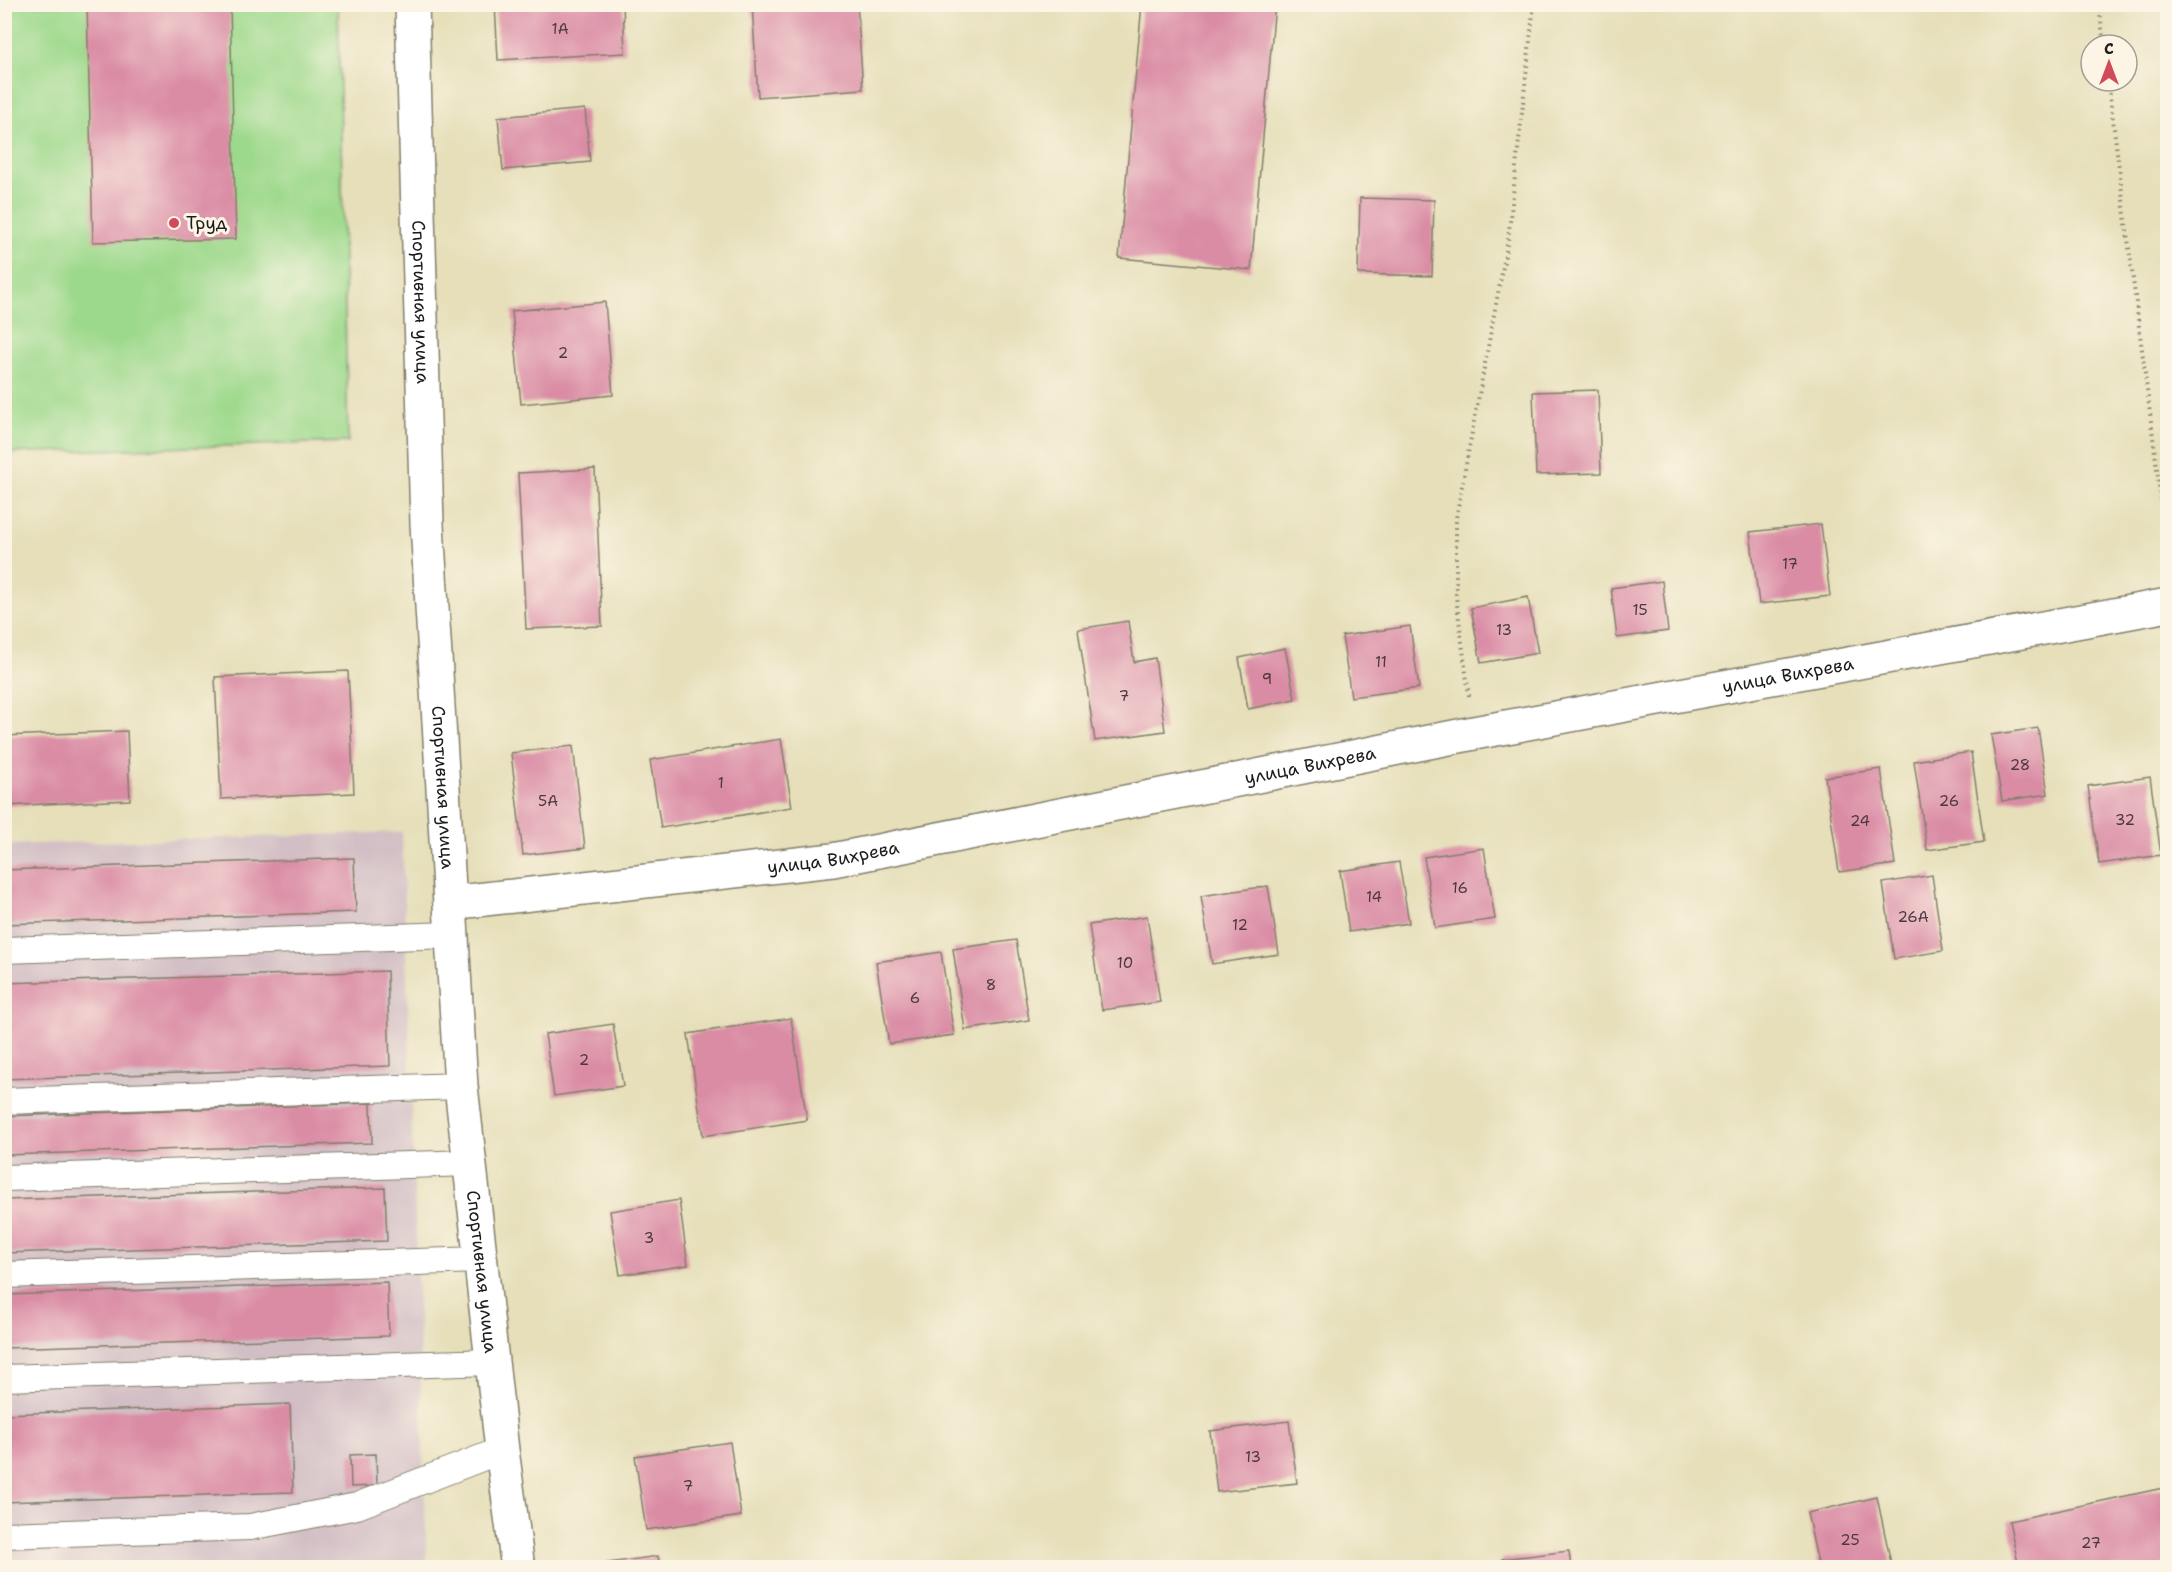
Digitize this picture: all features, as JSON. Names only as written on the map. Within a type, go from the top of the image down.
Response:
[{"type":"street","name":"Спортивная улица","points":[[412,4],[427,524],[461,1086],[502,1450],[519,1568]]},
{"type":"street","name":"улица Вихрева","points":[[450,903],[833,860],[1474,733],[2168,605]]},
{"type":"lane","points":[[4,950],[452,935]]},
{"type":"lane","points":[[4,1101],[461,1086]]},
{"type":"lane","points":[[4,1178],[470,1163]]},
{"type":"lane","points":[[4,1275],[480,1260]]},
{"type":"lane","points":[[4,1378],[492,1362]]},
{"type":"lane","points":[[4,1535],[250,1527],[357,1506],[502,1450]]},
{"type":"path","points":[[1474,733],[1456,597],[1456,518],[1509,240],[1534,4]]},
{"type":"path","points":[[2099,4],[2103,33]]},
{"type":"path","points":[[2110,93],[2168,556]]},
{"type":"shaded area","points":[[402,832],[427,1567],[5,1567],[4,845]]},
{"type":"green space","name":"Труд","points":[[4,5],[338,5],[348,442],[5,453]]},
{"type":"building","points":[[87,4],[230,4],[236,239],[93,242]]},
{"type":"building","points":[[495,4],[623,4],[625,53],[498,60]]},
{"type":"building","points":[[752,4],[857,4],[863,89],[758,97]]},
{"type":"building","points":[[1142,4],[1275,4],[1251,270],[1119,258]]},
{"type":"building","points":[[585,109],[590,162],[503,170],[498,117]]},
{"type":"building","points":[[1360,198],[1434,200],[1432,276],[1358,274]]},
{"type":"building","points":[[605,302],[613,395],[521,404],[512,311]]},
{"type":"building","points":[[1598,390],[1601,473],[1536,475],[1533,392]]},
{"type":"building","points":[[595,469],[602,626],[526,629],[518,473]]},
{"type":"building","points":[[1821,524],[1830,596],[1759,604],[1750,532]]},
{"type":"building","points":[[1662,581],[1668,631],[1617,638],[1611,588]]},
{"type":"building","points":[[1528,597],[1538,653],[1481,663],[1471,608]]},
{"type":"building","points":[[1128,621],[1134,662],[1155,658],[1165,731],[1095,741],[1078,629]]},
{"type":"building","points":[[1410,626],[1419,688],[1351,697],[1342,636]]},
{"type":"building","points":[[1285,648],[1295,699],[1248,709],[1239,658]]},
{"type":"building","points":[[348,671],[354,793],[221,799],[215,677]]},
{"type":"building","points":[[2038,728],[2048,794],[2002,801],[1991,735]]},
{"type":"building","points":[[127,731],[130,800],[4,806],[4,736]]},
{"type":"building","points":[[781,739],[792,807],[661,828],[650,760]]},
{"type":"building","points":[[573,746],[585,848],[523,855],[511,753]]},
{"type":"building","points":[[1971,752],[1984,842],[1927,850],[1914,761]]},
{"type":"building","points":[[1881,769],[1895,864],[1839,872],[1825,777]]},
{"type":"building","points":[[2150,777],[2161,855],[2099,864],[2088,786]]},
{"type":"building","points":[[1484,848],[1495,919],[1435,928],[1424,857]]},
{"type":"building","points":[[354,858],[356,912],[4,924],[4,870]]},
{"type":"building","points":[[1399,862],[1409,923],[1349,932],[1340,871]]},
{"type":"building","points":[[1932,875],[1943,951],[1894,959],[1883,883]]},
{"type":"building","points":[[1268,886],[1279,954],[1212,964],[1201,896]]},
{"type":"building","points":[[1147,916],[1160,1002],[1102,1010],[1089,925]]},
{"type":"building","points":[[1016,940],[1029,1020],[965,1030],[953,949]]},
{"type":"building","points":[[941,952],[954,1035],[889,1044],[876,962]]},
{"type":"building","points":[[387,971],[390,1066],[4,1079],[4,983]]},
{"type":"building","points":[[791,1018],[807,1120],[703,1136],[688,1034]]},
{"type":"building","points":[[613,1024],[623,1086],[554,1096],[545,1034]]},
{"type":"building","points":[[371,1103],[372,1143],[5,1155],[5,1116]]},
{"type":"building","points":[[385,1188],[387,1241],[4,1253],[4,1200]]},
{"type":"building","points":[[679,1200],[688,1265],[620,1275],[610,1211]]},
{"type":"building","points":[[387,1282],[389,1336],[4,1348],[4,1295]]},
{"type":"building","points":[[290,1404],[293,1492],[4,1502],[4,1414]]},
{"type":"building","points":[[1289,1421],[1297,1483],[1217,1492],[1210,1431]]},
{"type":"building","points":[[730,1442],[741,1516],[646,1530],[635,1456]]},
{"type":"building","points":[[376,1454],[377,1486],[351,1487],[350,1455]]},
{"type":"building","points":[[2168,1487],[2168,1565],[2154,1568],[2019,1568],[2009,1521]]},
{"type":"building","points":[[1877,1497],[1892,1568],[1819,1568],[1807,1513]]},
{"type":"building","points":[[1569,1551],[1571,1568],[1503,1568],[1502,1559]]},
{"type":"building","points":[[658,1556],[660,1568],[587,1568],[586,1566]]},
{"type":"place","name":"Труд","points":[[174,223]]}]
